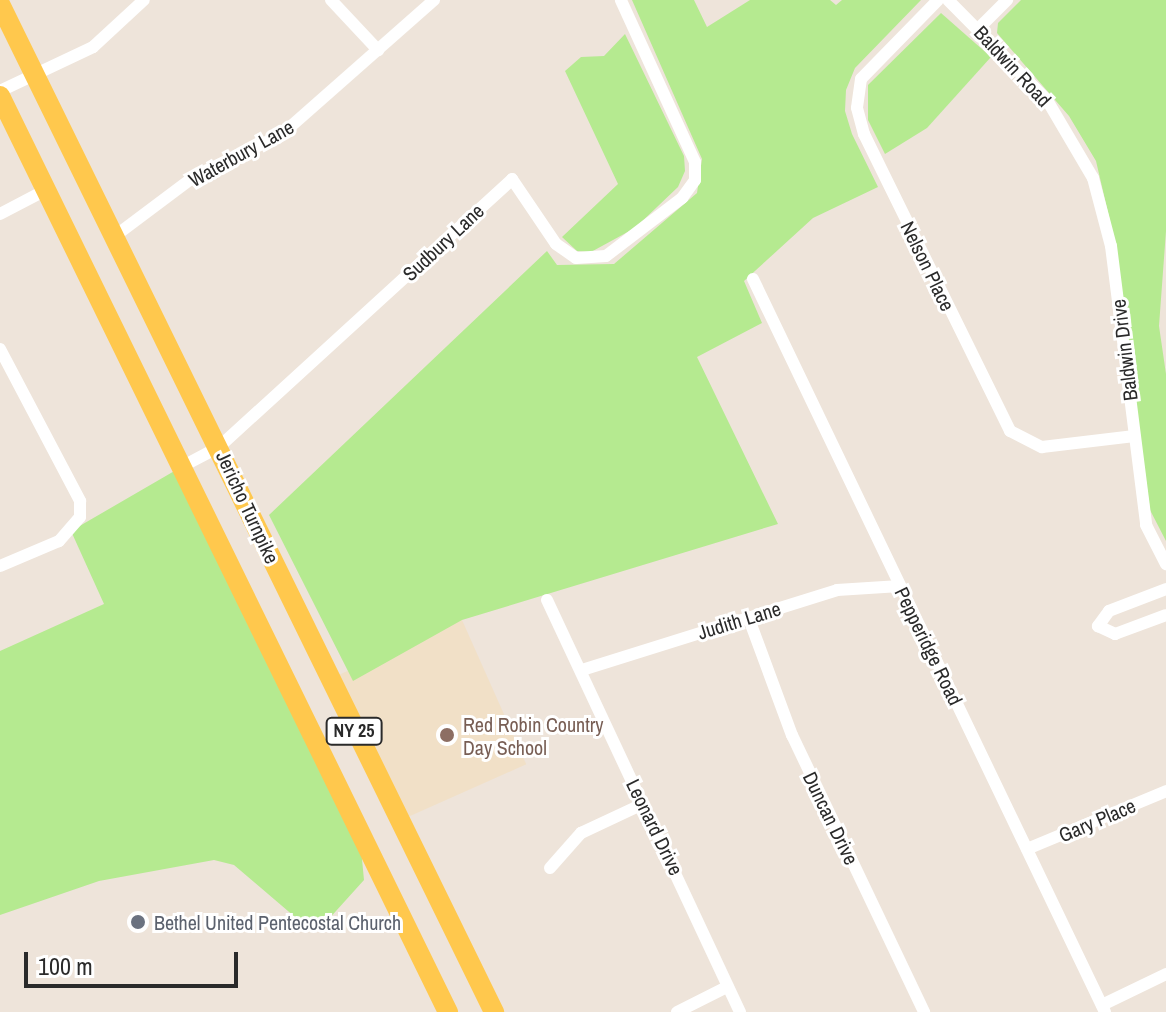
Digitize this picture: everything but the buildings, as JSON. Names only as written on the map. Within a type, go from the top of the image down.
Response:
[{"type":"main road","name":"Jericho Turnpike","points":[[0,4],[494,1012]]},
{"type":"main road","name":"Jericho Turnpike","points":[[0,94],[448,1012]]},
{"type":"street","points":[[0,94],[34,73],[93,47],[144,0]]},
{"type":"street","points":[[331,0],[378,50]]},
{"type":"street","name":"Waterbury Lane","points":[[115,236],[195,176],[281,135],[434,0]]},
{"type":"street","name":"Sudbury Lane","points":[[183,466],[219,447],[512,179],[556,244],[576,258],[592,259],[629,242],[682,198],[695,180],[695,162],[685,134],[621,0]]},
{"type":"street","name":"Nelson Place","points":[[938,0],[861,79],[857,108],[864,134],[1010,431],[1042,447],[1134,436]]},
{"type":"street","name":"Baldwin Road","points":[[948,0],[1047,100],[1073,138]]},
{"type":"street","points":[[979,28],[1007,0]]},
{"type":"street","name":"Baldwin Drive","points":[[1073,138],[1093,178],[1111,246],[1149,536],[1166,564]]},
{"type":"street","points":[[0,214],[46,190]]},
{"type":"street","name":"Pepperidge Road","points":[[753,279],[1104,1009]]},
{"type":"street","points":[[0,349],[80,501],[80,517],[59,541],[0,566]]},
{"type":"street","name":"Judith Lane","points":[[582,670],[837,590],[900,586]]},
{"type":"street","points":[[1166,589],[1109,611],[1098,626],[1115,634],[1166,615]]},
{"type":"street","name":"Leonard Drive","points":[[547,600],[740,1012]]},
{"type":"street","name":"Duncan Drive","points":[[749,619],[792,735],[924,1012]]},
{"type":"street","name":"Gary Place","points":[[1027,849],[1166,791]]},
{"type":"street","points":[[550,868],[581,833],[643,804]]},
{"type":"street","points":[[1104,1009],[1166,974]]},
{"type":"street","points":[[677,1012],[727,987]]},
{"type":"shaded area","points":[[462,620],[526,764],[401,820],[337,676]]},
{"type":"green space","points":[[632,0],[694,0],[707,27],[750,0],[830,0],[836,5],[842,0],[921,0],[855,68],[846,90],[845,111],[852,134],[878,187],[813,218],[744,281],[762,323],[697,357],[778,524],[462,620],[353,681],[269,515],[547,251],[557,265],[614,264],[697,193],[702,159]]},
{"type":"green space","points":[[1021,0],[1166,0],[1166,231],[1159,326],[1166,374],[1166,541],[1150,510],[1113,234],[1096,161],[1069,116],[997,33],[998,23]]},
{"type":"green space","points":[[941,13],[991,57],[927,128],[885,154],[868,120],[868,85]]},
{"type":"green space","points":[[625,34],[684,156],[685,171],[678,187],[635,228],[591,252],[577,251],[562,237],[618,184],[565,71],[581,57],[604,56]]},
{"type":"green space","points":[[183,466],[359,828],[364,880],[327,921],[302,923],[234,865],[214,860],[99,881],[0,915],[0,651],[104,604],[71,531]]},
{"type":"place","name":"Red Robin Country Day School","points":[[447,735]]},
{"type":"place","name":"Bethel United Pentecostal Church","points":[[138,922]]}]
